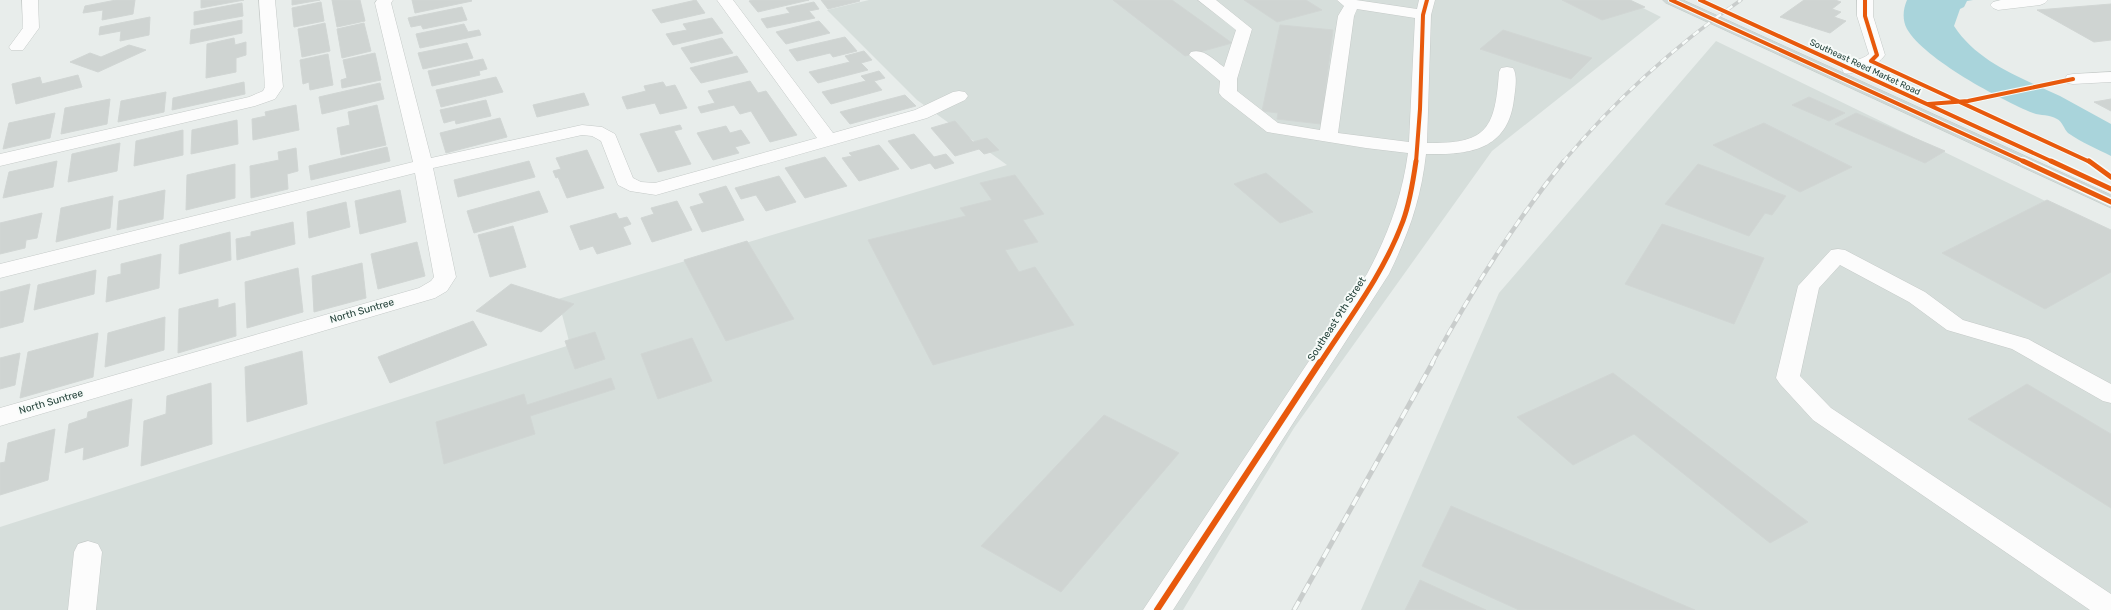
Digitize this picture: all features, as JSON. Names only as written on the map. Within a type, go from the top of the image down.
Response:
[{"type":"main road","name":"Southeast Reed Market Road","points":[[1670,0],[2111,202]]},
{"type":"main road","name":"Southeast Reed Market Road","points":[[1700,0],[2111,189]]},
{"type":"street","points":[[17,47],[31,28],[30,0]]},
{"type":"street","points":[[0,160],[255,101],[269,95],[274,87],[267,0]]},
{"type":"street","name":"North Suntree","points":[[0,417],[427,293],[439,286],[445,277],[423,165],[383,3],[385,0]]},
{"type":"street","points":[[725,0],[829,141]]},
{"type":"street","points":[[1206,0],[1244,30],[1229,79],[1228,93],[1273,128],[1417,149],[1462,146],[1482,142],[1494,132],[1504,111],[1507,72]]},
{"type":"street","points":[[1850,69],[1871,62],[1877,54],[1865,16],[1865,0]]},
{"type":"street","points":[[1998,5],[2040,0]]},
{"type":"street","points":[[1328,137],[1349,2],[1425,8]]},
{"type":"street","name":"Southeast 9th Street","points":[[1157,610],[1378,274],[1395,240],[1409,202],[1417,149],[1425,8]]},
{"type":"street","points":[[1197,55],[1229,79]]},
{"type":"street","points":[[2073,79],[2111,77]]},
{"type":"street","points":[[0,271],[423,165],[582,130],[596,131],[609,138],[625,181],[637,187],[656,189],[921,114],[959,96]]},
{"type":"street","points":[[2111,395],[2020,344],[1955,325],[1917,297],[1838,255],[1809,286],[1788,378],[1822,414],[2111,609]]},
{"type":"street","points":[[82,610],[88,552]]},
{"type":"shaded area","points":[[869,0],[1627,0],[1661,17],[1492,151],[1294,428],[1183,610],[0,610],[0,527],[570,345],[558,299],[1007,165],[917,100],[827,10]]},
{"type":"shaded area","points":[[1716,41],[2111,233],[2111,610],[1361,610],[1499,293]]},
{"type":"water","points":[[1907,0],[1973,0],[1967,1],[1964,7],[1960,9],[1954,26],[1964,39],[1988,60],[2016,76],[2060,96],[2111,124],[2111,156],[2068,133],[2057,119],[2051,116],[2033,113],[2002,99],[1964,77],[1929,53],[1916,41],[1905,26],[1904,14]]},
{"type":"building","points":[[116,0],[135,0],[133,14],[102,20],[103,10],[83,13],[85,6]]},
{"type":"building","points":[[201,0],[244,0],[201,8]]},
{"type":"building","points":[[292,0],[320,0],[292,5]]},
{"type":"building","points":[[332,0],[360,0],[365,21],[337,27]]},
{"type":"building","points":[[412,0],[471,0],[472,1],[415,13]]},
{"type":"building","points":[[696,0],[705,13],[661,23],[652,10]]},
{"type":"building","points":[[809,0],[758,12],[749,1]]},
{"type":"building","points":[[821,0],[859,0],[860,1],[828,9]]},
{"type":"building","points":[[1113,0],[1172,0],[1232,43],[1185,56]]},
{"type":"building","points":[[1244,0],[1306,0],[1322,10],[1277,22]]},
{"type":"building","points":[[1562,0],[1630,0],[1645,7],[1602,20]]},
{"type":"building","points":[[1804,0],[1835,0],[1841,2],[1832,9],[1841,12],[1834,17],[1846,21],[1830,33],[1780,17]]},
{"type":"building","points":[[321,2],[324,21],[294,27],[292,8]]},
{"type":"building","points":[[814,2],[819,9],[809,11],[815,18],[767,28],[761,19],[790,13],[786,8]]},
{"type":"building","points":[[242,3],[243,16],[194,25],[194,12]]},
{"type":"building","points":[[2111,4],[2111,40],[2094,42],[2037,10]]},
{"type":"building","points":[[462,7],[467,20],[423,29],[421,25],[411,27],[408,18]]},
{"type":"building","points":[[150,17],[149,35],[120,41],[121,31],[99,35],[100,27]]},
{"type":"building","points":[[712,18],[723,33],[673,45],[666,34],[687,30],[683,24]]},
{"type":"building","points":[[242,20],[242,33],[190,44],[191,30]]},
{"type":"building","points":[[819,21],[830,33],[786,44],[776,32]]},
{"type":"building","points":[[325,23],[330,51],[302,57],[298,29]]},
{"type":"building","points":[[364,23],[371,51],[342,58],[337,29]]},
{"type":"building","points":[[464,24],[468,32],[479,30],[481,35],[420,48],[416,34]]},
{"type":"building","points":[[1280,25],[1333,30],[1321,124],[1277,119],[1278,113],[1262,111]]},
{"type":"building","points":[[1503,30],[1592,58],[1571,79],[1480,49]]},
{"type":"building","points":[[845,37],[857,51],[833,57],[830,53],[797,61],[789,50]]},
{"type":"building","points":[[234,38],[235,45],[246,42],[246,55],[236,58],[236,72],[206,78],[207,44]]},
{"type":"building","points":[[722,38],[733,53],[691,63],[681,48]]},
{"type":"building","points":[[467,43],[473,58],[423,69],[418,53]]},
{"type":"building","points":[[129,45],[146,50],[98,72],[70,62],[90,53],[101,57]]},
{"type":"building","points":[[864,51],[872,60],[861,63],[868,70],[818,83],[809,72],[850,62],[845,56]]},
{"type":"building","points":[[375,53],[381,80],[342,88],[341,80],[347,78],[343,60]]},
{"type":"building","points":[[328,54],[333,85],[310,90],[309,82],[303,84],[300,60]]},
{"type":"building","points":[[737,56],[748,72],[701,83],[690,68]]},
{"type":"building","points":[[483,59],[487,69],[479,71],[480,75],[432,86],[428,71]]},
{"type":"building","points":[[879,71],[885,78],[874,81],[882,90],[831,104],[822,92],[866,81],[861,76]]},
{"type":"building","points":[[78,75],[82,87],[16,104],[12,84],[40,77],[42,84]]},
{"type":"building","points":[[496,77],[503,92],[441,107],[436,90]]},
{"type":"building","points":[[750,81],[758,93],[766,91],[797,135],[770,142],[751,111],[740,114],[734,105],[701,113],[698,107],[715,103],[708,91]]},
{"type":"building","points":[[244,82],[245,94],[172,110],[173,98]]},
{"type":"building","points":[[663,82],[666,87],[675,85],[687,108],[660,114],[655,103],[627,109],[622,97],[646,91],[644,86]]},
{"type":"building","points":[[380,83],[384,99],[322,114],[319,97]]},
{"type":"building","points":[[166,92],[164,112],[118,122],[121,101]]},
{"type":"building","points":[[584,93],[589,105],[537,117],[533,105]]},
{"type":"building","points":[[905,95],[916,106],[850,124],[840,112]]},
{"type":"building","points":[[1809,97],[1845,113],[1829,121],[1792,105]]},
{"type":"building","points":[[110,99],[107,124],[61,134],[65,108]]},
{"type":"building","points":[[2111,99],[2111,111],[2094,102]]},
{"type":"building","points":[[486,100],[491,116],[456,124],[455,120],[444,123],[440,110]]},
{"type":"building","points":[[296,105],[299,130],[253,140],[252,119],[266,116],[265,112]]},
{"type":"building","points":[[377,105],[386,145],[341,155],[337,128],[350,125],[348,112]]},
{"type":"building","points":[[55,113],[50,138],[3,149],[9,123]]},
{"type":"building","points":[[1856,113],[1945,151],[1925,163],[1835,124]]},
{"type":"building","points":[[500,118],[507,137],[446,153],[440,133]]},
{"type":"building","points":[[237,120],[238,144],[191,154],[192,130]]},
{"type":"building","points":[[955,121],[973,142],[987,138],[999,150],[984,154],[979,149],[955,156],[931,128]]},
{"type":"building","points":[[1764,123],[1852,167],[1800,192],[1713,145]]},
{"type":"building","points":[[680,125],[682,129],[674,131],[691,164],[658,172],[640,134]]},
{"type":"building","points":[[726,126],[730,133],[741,130],[750,143],[735,147],[739,153],[713,160],[697,133]]},
{"type":"building","points":[[183,130],[183,155],[134,166],[136,141]]},
{"type":"building","points":[[914,134],[934,157],[946,154],[954,163],[935,169],[930,163],[911,169],[888,141]]},
{"type":"building","points":[[120,143],[117,171],[68,182],[72,154]]},
{"type":"building","points":[[879,145],[899,169],[859,181],[842,158],[852,156],[849,153]]},
{"type":"building","points":[[387,147],[390,161],[311,180],[309,166]]},
{"type":"building","points":[[296,148],[298,171],[287,174],[288,189],[251,198],[250,166],[279,160],[278,152]]},
{"type":"building","points":[[587,150],[604,188],[567,198],[558,177],[556,178],[553,171],[561,169],[556,158]]},
{"type":"building","points":[[825,157],[847,186],[805,198],[785,168]]},
{"type":"building","points":[[57,161],[53,187],[3,198],[9,172]]},
{"type":"building","points":[[529,161],[535,177],[458,197],[454,180]]},
{"type":"building","points":[[235,164],[235,198],[186,210],[187,175]]},
{"type":"building","points":[[1698,164],[1786,196],[1772,215],[1765,213],[1749,236],[1665,204]]},
{"type":"building","points":[[1266,173],[1313,212],[1280,223],[1234,184]]},
{"type":"building","points":[[1015,175],[1044,214],[1023,220],[1038,242],[1005,250],[1019,272],[1035,267],[1074,325],[933,365],[868,240],[966,216],[960,208],[992,200],[980,183]]},
{"type":"building","points":[[779,176],[796,202],[766,211],[756,195],[741,199],[735,188]]},
{"type":"building","points":[[726,186],[744,220],[702,232],[690,207],[704,203],[699,194]]},
{"type":"building","points":[[165,190],[163,219],[117,230],[119,201]]},
{"type":"building","points":[[400,190],[406,222],[360,234],[355,201]]},
{"type":"building","points":[[539,191],[548,212],[474,233],[467,211]]},
{"type":"building","points":[[113,196],[110,228],[56,242],[61,208]]},
{"type":"building","points":[[2047,200],[2111,230],[2111,272],[2045,309],[1942,253]]},
{"type":"building","points":[[677,201],[692,230],[652,242],[641,218],[654,214],[651,208]]},
{"type":"building","points":[[346,202],[350,227],[309,238],[307,212]]},
{"type":"building","points":[[42,213],[37,238],[26,240],[25,248],[0,254],[0,223]]},
{"type":"building","points":[[616,213],[619,219],[627,217],[631,224],[623,227],[631,244],[597,254],[593,246],[580,250],[570,226]]},
{"type":"building","points":[[293,222],[295,244],[237,260],[236,239],[251,236],[251,232]]},
{"type":"building","points":[[1662,224],[1764,258],[1734,324],[1625,284]]},
{"type":"building","points":[[513,226],[526,267],[490,277],[478,235]]},
{"type":"building","points":[[230,232],[231,260],[179,274],[180,245]]},
{"type":"building","points":[[747,241],[794,319],[726,341],[684,260]]},
{"type":"building","points":[[417,242],[425,276],[378,289],[371,254]]},
{"type":"building","points":[[161,254],[159,288],[106,302],[108,277],[121,274],[121,264]]},
{"type":"building","points":[[362,263],[366,298],[314,312],[312,276]]},
{"type":"building","points":[[298,268],[303,312],[247,328],[245,282]]},
{"type":"building","points":[[96,270],[94,294],[34,310],[38,285]]},
{"type":"building","points":[[30,284],[23,322],[0,328],[0,292]]},
{"type":"building","points":[[511,284],[574,304],[541,332],[476,311]]},
{"type":"building","points":[[218,299],[218,308],[235,303],[236,336],[178,353],[179,309]]},
{"type":"building","points":[[165,317],[164,350],[105,367],[108,333]]},
{"type":"building","points":[[473,321],[487,345],[390,383],[378,357]]},
{"type":"building","points":[[595,332],[605,359],[575,369],[565,341]]},
{"type":"building","points":[[98,333],[93,377],[20,398],[28,352]]},
{"type":"building","points":[[692,338],[712,381],[658,399],[641,354]]},
{"type":"building","points":[[302,351],[307,404],[247,422],[245,367]]},
{"type":"building","points":[[20,353],[15,385],[0,389],[0,358]]},
{"type":"building","points":[[1613,373],[1808,522],[1770,543],[1634,434],[1573,465],[1517,417]]},
{"type":"building","points":[[611,378],[615,389],[530,416],[535,434],[444,464],[436,422],[524,394],[527,405]]},
{"type":"building","points":[[211,383],[212,444],[141,466],[144,421],[166,414],[167,396]]},
{"type":"building","points":[[2027,384],[2111,434],[2111,508],[1968,419]]},
{"type":"building","points":[[132,399],[128,446],[83,460],[84,447],[65,453],[69,424],[87,418],[88,412]]},
{"type":"building","points":[[1104,415],[1179,453],[1061,592],[981,546]]},
{"type":"building","points":[[55,429],[48,480],[0,495],[0,463],[5,462],[8,443]]},
{"type":"building","points":[[1451,506],[1695,610],[1519,610],[1422,566]]},
{"type":"building","points":[[1420,580],[1486,610],[1405,610]]},
{"type":"railway","points":[[1563,162],[1603,117],[1646,75],[1692,36],[1741,0]]},
{"type":"railway","points":[[1432,363],[1477,284],[1527,209],[1564,161]]},
{"type":"railway","points":[[1294,610],[1433,362]]},
{"type":"cycle path","points":[[1157,610],[1378,274],[1396,239],[1409,201],[1417,155],[1423,15],[1427,0]]},
{"type":"cycle path","points":[[1671,0],[2111,202]]},
{"type":"cycle path","points":[[1700,0],[2111,189]]},
{"type":"cycle path","points":[[1865,0],[1865,16],[1877,55],[1871,61],[2088,161],[2111,177]]},
{"type":"cycle path","points":[[1928,104],[1968,101],[2073,79]]}]
